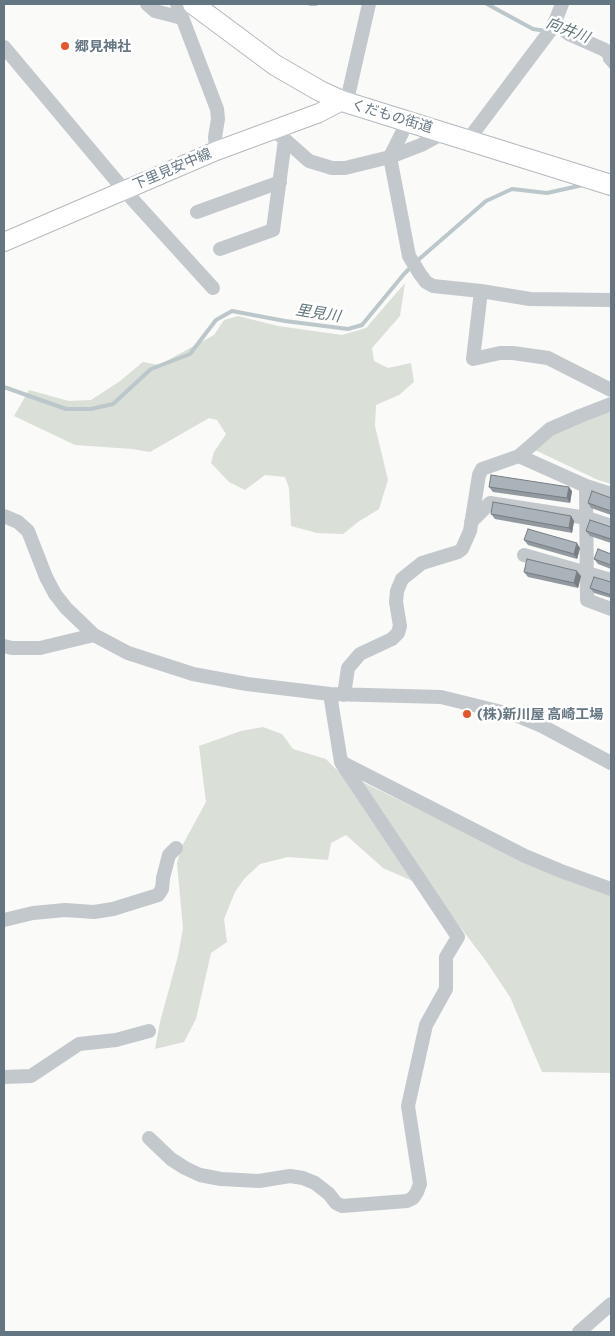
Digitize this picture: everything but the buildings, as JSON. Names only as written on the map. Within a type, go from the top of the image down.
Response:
[{"type":"highway","name":"くだもの街道","points":[[187,11],[275,65],[320,91],[342,101],[611,185]]},
{"type":"main road","name":"下里見安中線","points":[[4,242],[216,151],[279,135],[342,101]]},
{"type":"street","points":[[147,4],[154,11],[187,11]]},
{"type":"street","points":[[177,4],[187,11],[217,109],[218,119],[214,137],[216,151]]},
{"type":"street","points":[[342,101],[348,96],[368,4]]},
{"type":"street","points":[[468,140],[554,23],[562,4]]},
{"type":"street","points":[[554,23],[569,34],[605,50],[611,57]]},
{"type":"street","points":[[4,47],[124,190],[213,288]]},
{"type":"street","points":[[408,121],[390,157],[409,256],[426,282],[434,286],[481,290],[530,299],[611,300]]},
{"type":"street","points":[[279,135],[309,161],[332,168],[345,168],[390,157],[421,146],[445,132]]},
{"type":"street","points":[[220,249],[273,230],[280,182],[279,135]]},
{"type":"street","points":[[197,212],[280,182]]},
{"type":"street","points":[[481,290],[473,359],[500,353],[548,358],[611,390]]},
{"type":"street","points":[[344,695],[348,668],[360,654],[392,639],[398,633],[400,626],[396,602],[397,591],[402,579],[422,563],[458,552],[462,549],[470,530],[478,475],[482,469],[519,456],[550,430],[611,404]]},
{"type":"street","points":[[519,456],[586,486],[611,494]]},
{"type":"street","points":[[586,486],[587,600],[611,609]]},
{"type":"street","points":[[471,522],[490,503],[587,518],[611,526]]},
{"type":"street","points":[[4,516],[18,522],[28,531],[46,577],[55,594],[66,608],[94,635],[128,653],[193,674],[247,684],[344,695],[440,697],[518,716],[542,726],[611,763]]},
{"type":"street","points":[[524,555],[611,580]]},
{"type":"street","points":[[4,646],[12,648],[40,648],[94,635]]},
{"type":"street","points":[[149,1138],[171,1159],[184,1168],[200,1175],[221,1179],[259,1181],[290,1176],[303,1178],[315,1183],[329,1194],[336,1203],[342,1206],[407,1200],[413,1198],[417,1192],[420,1184],[408,1106],[426,1025],[446,988],[446,957],[458,936],[341,762],[330,694]]},
{"type":"street","points":[[341,762],[525,856],[611,889]]},
{"type":"street","points":[[4,920],[33,913],[65,910],[94,912],[113,909],[158,895],[162,889],[169,855],[176,848]]},
{"type":"street","points":[[4,1077],[30,1076],[80,1044],[116,1040],[149,1032]]},
{"type":"street","points":[[579,1332],[611,1304]]},
{"type":"shaded area","points":[[405,283],[400,316],[372,348],[374,361],[388,368],[411,363],[414,382],[399,395],[376,405],[375,426],[388,480],[379,509],[343,534],[317,533],[291,526],[289,488],[285,477],[265,475],[245,490],[229,482],[211,463],[214,452],[226,434],[217,420],[209,418],[150,452],[75,445],[14,416],[29,390],[69,401],[91,400],[120,381],[143,362],[159,365],[214,335],[224,320],[238,316],[278,326],[342,335],[366,328]]},
{"type":"shaded area","points":[[611,409],[611,484],[598,480],[535,450],[554,431]]},
{"type":"shaded area","points":[[263,727],[282,734],[293,749],[326,759],[336,769],[515,857],[611,892],[611,1073],[542,1072],[510,997],[486,961],[448,911],[417,883],[383,868],[346,835],[331,843],[328,860],[288,857],[260,864],[244,879],[235,892],[224,919],[227,942],[211,953],[196,1019],[184,1042],[155,1049],[183,928],[177,863],[182,846],[206,802],[199,746],[241,731]]},
{"type":"waterway","name":"向井川","points":[[310,4],[316,4]]},
{"type":"waterway","name":"向井川","points":[[487,4],[533,29],[546,31]]},
{"type":"waterway","name":"向井川","points":[[605,60],[611,67]]},
{"type":"waterway","name":"里見川","points":[[417,261],[486,201],[512,189],[547,193],[583,185]]},
{"type":"waterway","name":"里見川","points":[[4,387],[66,409],[91,409],[113,404],[151,369],[190,354],[216,320],[232,311],[285,321],[348,329],[362,325],[412,266]]},
{"type":"place","name":"郷見神社","points":[[65,46]]},
{"type":"place","name":"(株)新川屋 高崎工場","points":[[467,714]]}]
